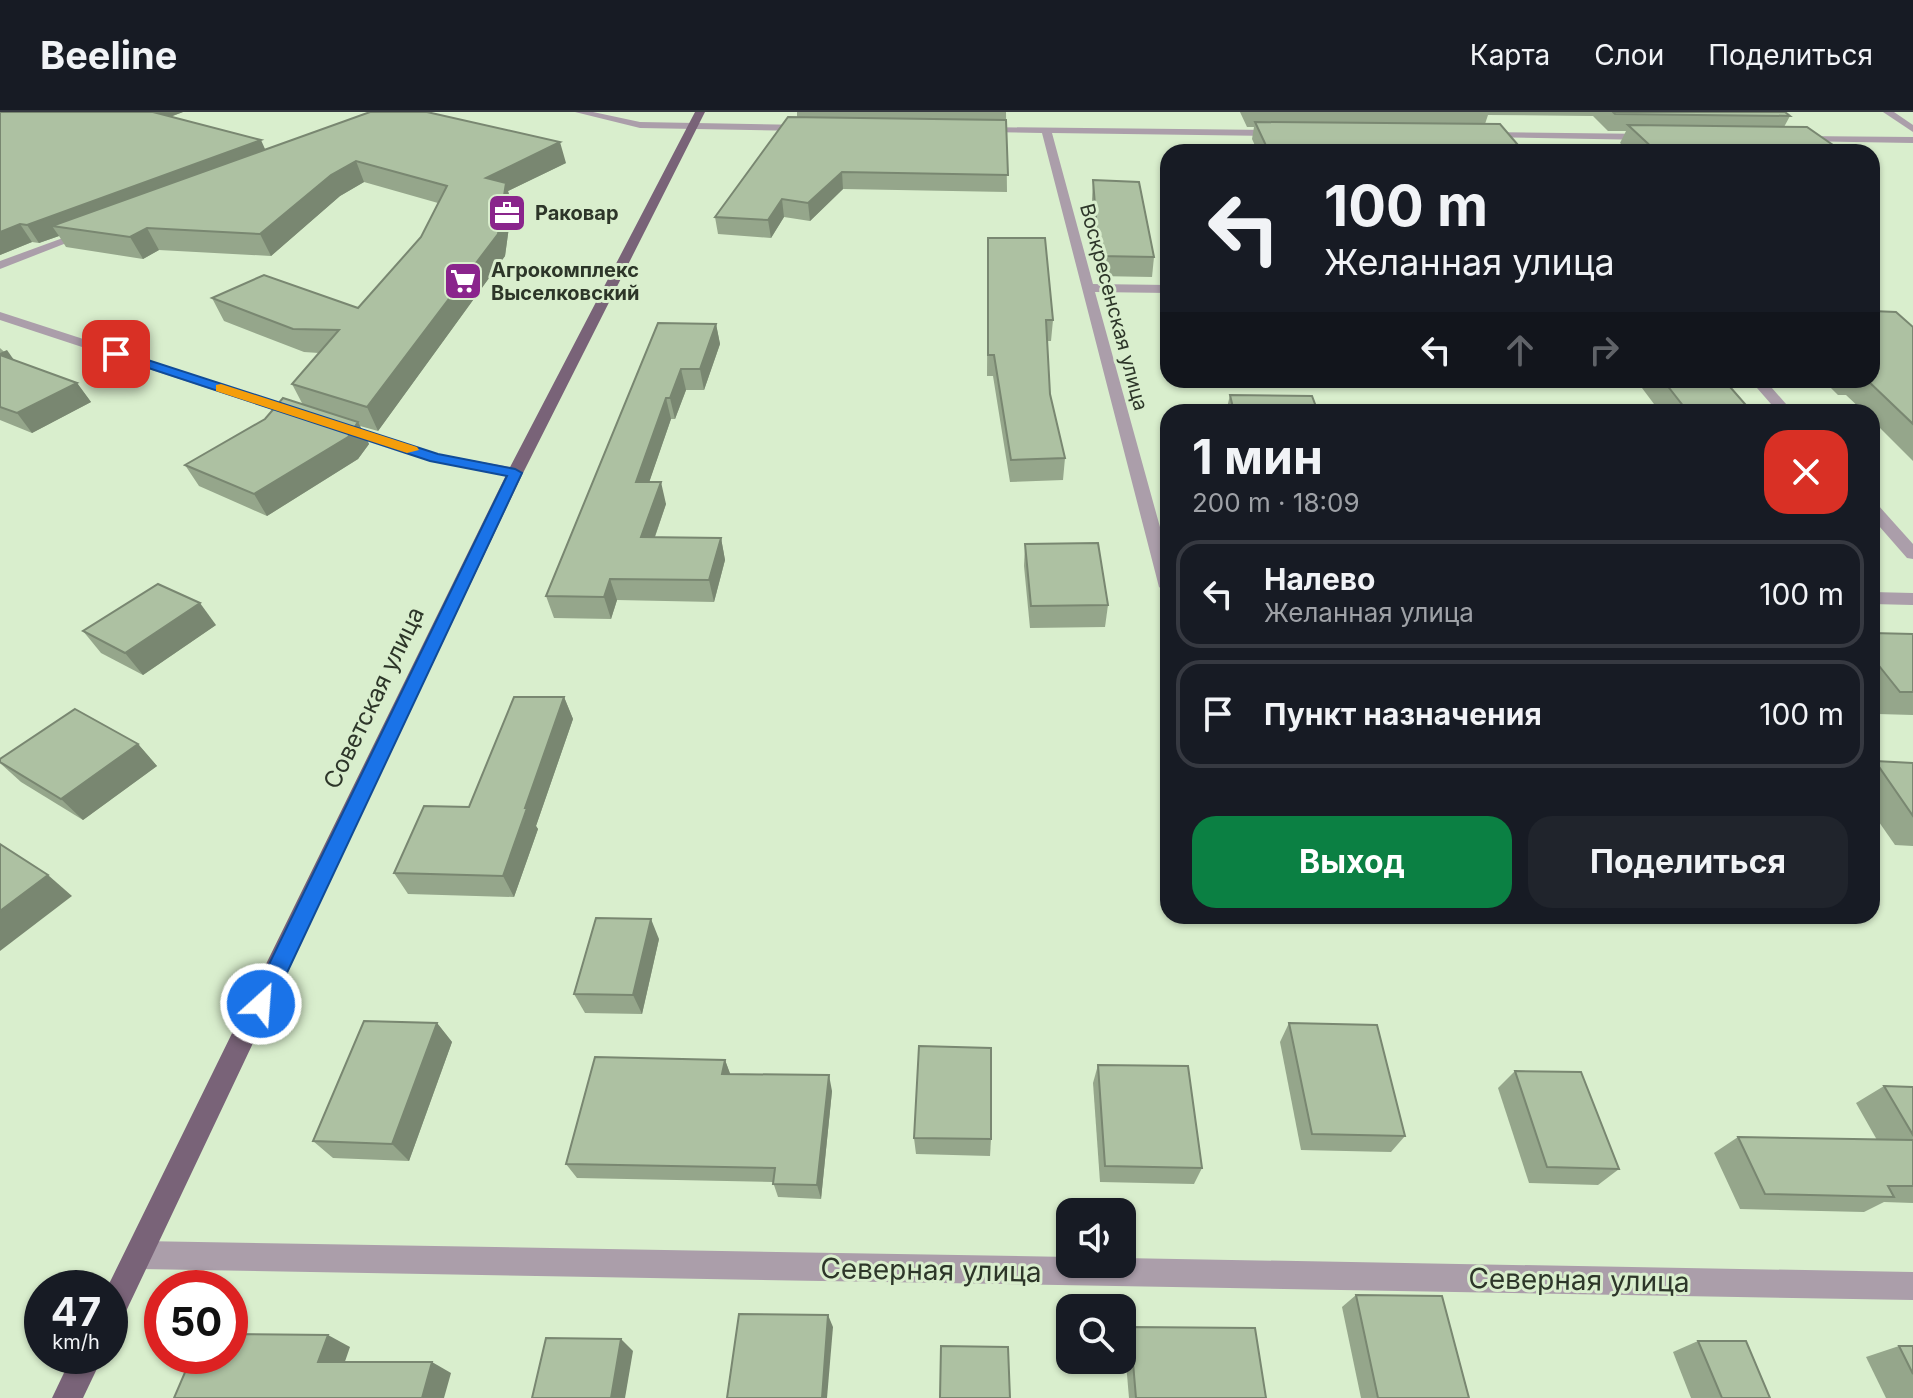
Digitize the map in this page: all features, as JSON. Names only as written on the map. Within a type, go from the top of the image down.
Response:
[{"type":"main road","name":"Советская улица","points":[[128,1279],[515,473],[696,119]]},
{"type":"main road","points":[[67,1398],[79,1374]]},
{"type":"street","points":[[580,112],[640,125],[696,119],[814,128]]},
{"type":"street","points":[[1888,112],[1913,129]]},
{"type":"street","points":[[969,129],[1282,133]]},
{"type":"street","name":"Воскресенская улица","points":[[1046,130],[1160,557]]},
{"type":"street","points":[[1471,135],[1660,137]]},
{"type":"street","points":[[1534,135],[1542,144]]},
{"type":"street","points":[[1787,139],[1913,140]]},
{"type":"street","points":[[0,265],[101,227]]},
{"type":"street","points":[[1087,288],[1160,289]]},
{"type":"street","points":[[0,316],[315,419]]},
{"type":"street","points":[[1764,388],[1779,404]]},
{"type":"street","points":[[330,424],[435,458],[515,473]]},
{"type":"street","points":[[1880,517],[1913,554]]},
{"type":"street","points":[[1880,598],[1913,599]]},
{"type":"street","name":"Северная улица","points":[[140,1255],[1913,1286]]},
{"type":"building","points":[[0,112],[153,112],[261,140],[0,232]]},
{"type":"building","points":[[370,112],[427,112],[560,142],[486,178],[506,183],[498,234],[367,407],[292,384],[339,330],[293,329],[212,298],[264,275],[358,308],[421,237],[447,186],[356,161],[331,175],[260,234],[147,228],[130,237],[52,226]]},
{"type":"building","points":[[1613,112],[1785,112],[1790,116],[1615,114]]},
{"type":"building","points":[[788,117],[1006,120],[1008,175],[842,172],[808,203],[782,199],[768,220],[715,217]]},
{"type":"building","points":[[1255,122],[1500,124],[1517,144],[1265,144]]},
{"type":"building","points":[[1628,125],[1807,127],[1831,144],[1648,144]]},
{"type":"building","points":[[1093,180],[1139,182],[1154,257],[1099,256]]},
{"type":"building","points":[[988,238],[1045,238],[1053,320],[1046,320],[1050,394],[1065,458],[1011,460],[994,355],[988,355]]},
{"type":"building","points":[[1880,311],[1896,312],[1913,327],[1913,424],[1875,388],[1880,388]]},
{"type":"building","points":[[658,323],[716,324],[700,369],[681,369],[670,398],[666,398],[636,482],[661,482],[641,537],[721,538],[709,580],[610,579],[604,597],[546,596]]},
{"type":"building","points":[[0,355],[77,383],[17,413],[0,407]]},
{"type":"building","points":[[1669,388],[1731,388],[1745,404],[1682,404]]},
{"type":"building","points":[[1230,395],[1312,396],[1315,404],[1232,404]]},
{"type":"building","points":[[283,398],[358,422],[348,437],[254,494],[185,465],[265,419]]},
{"type":"building","points":[[1098,543],[1108,605],[1031,606],[1025,544]]},
{"type":"building","points":[[158,584],[200,603],[125,653],[83,631]]},
{"type":"building","points":[[1880,633],[1913,634],[1913,692],[1900,692],[1880,667]]},
{"type":"building","points":[[514,697],[564,697],[503,876],[394,873],[424,806],[469,807]]},
{"type":"building","points":[[75,709],[138,744],[61,799],[0,762],[0,759]]},
{"type":"building","points":[[1880,761],[1913,763],[1913,816],[1880,768]]},
{"type":"building","points":[[0,844],[48,875],[0,911]]},
{"type":"building","points":[[596,918],[651,919],[633,995],[574,994]]},
{"type":"building","points":[[364,1021],[437,1023],[392,1144],[313,1141]]},
{"type":"building","points":[[1289,1023],[1377,1025],[1405,1136],[1312,1134]]},
{"type":"building","points":[[919,1046],[991,1048],[991,1139],[914,1138]]},
{"type":"building","points":[[595,1057],[725,1060],[722,1074],[829,1075],[817,1185],[773,1184],[775,1168],[566,1164]]},
{"type":"building","points":[[1098,1065],[1188,1066],[1202,1168],[1105,1166]]},
{"type":"building","points":[[1515,1071],[1581,1072],[1619,1169],[1547,1167]]},
{"type":"building","points":[[1884,1086],[1913,1087],[1913,1135]]},
{"type":"building","points":[[1738,1137],[1913,1140],[1913,1186],[1888,1186],[1894,1197],[1765,1194]]},
{"type":"building","points":[[1356,1295],[1442,1296],[1469,1398],[1378,1398]]},
{"type":"building","points":[[739,1314],[828,1315],[822,1398],[727,1398]]},
{"type":"building","points":[[1136,1327],[1255,1328],[1266,1398],[1136,1398]]},
{"type":"building","points":[[248,1334],[328,1335],[318,1362],[432,1362],[422,1398],[174,1398],[184,1374],[248,1374]]},
{"type":"building","points":[[546,1338],[621,1339],[611,1398],[532,1398]]},
{"type":"building","points":[[1698,1341],[1746,1341],[1770,1398],[1722,1398]]},
{"type":"building","points":[[941,1346],[1008,1347],[1010,1398],[940,1398]]},
{"type":"building","points":[[1899,1346],[1913,1346],[1913,1374]]},
{"type":"slow traffic","points":[[221,388],[412,450]]},
{"type":"place","name":"Раковар","points":[[507,213]]},
{"type":"place","name":"Агрокомплекс Выселковский","points":[[463,281]]},
{"type":"route","points":[[116,354],[435,458],[515,473],[261,1004]]}]
